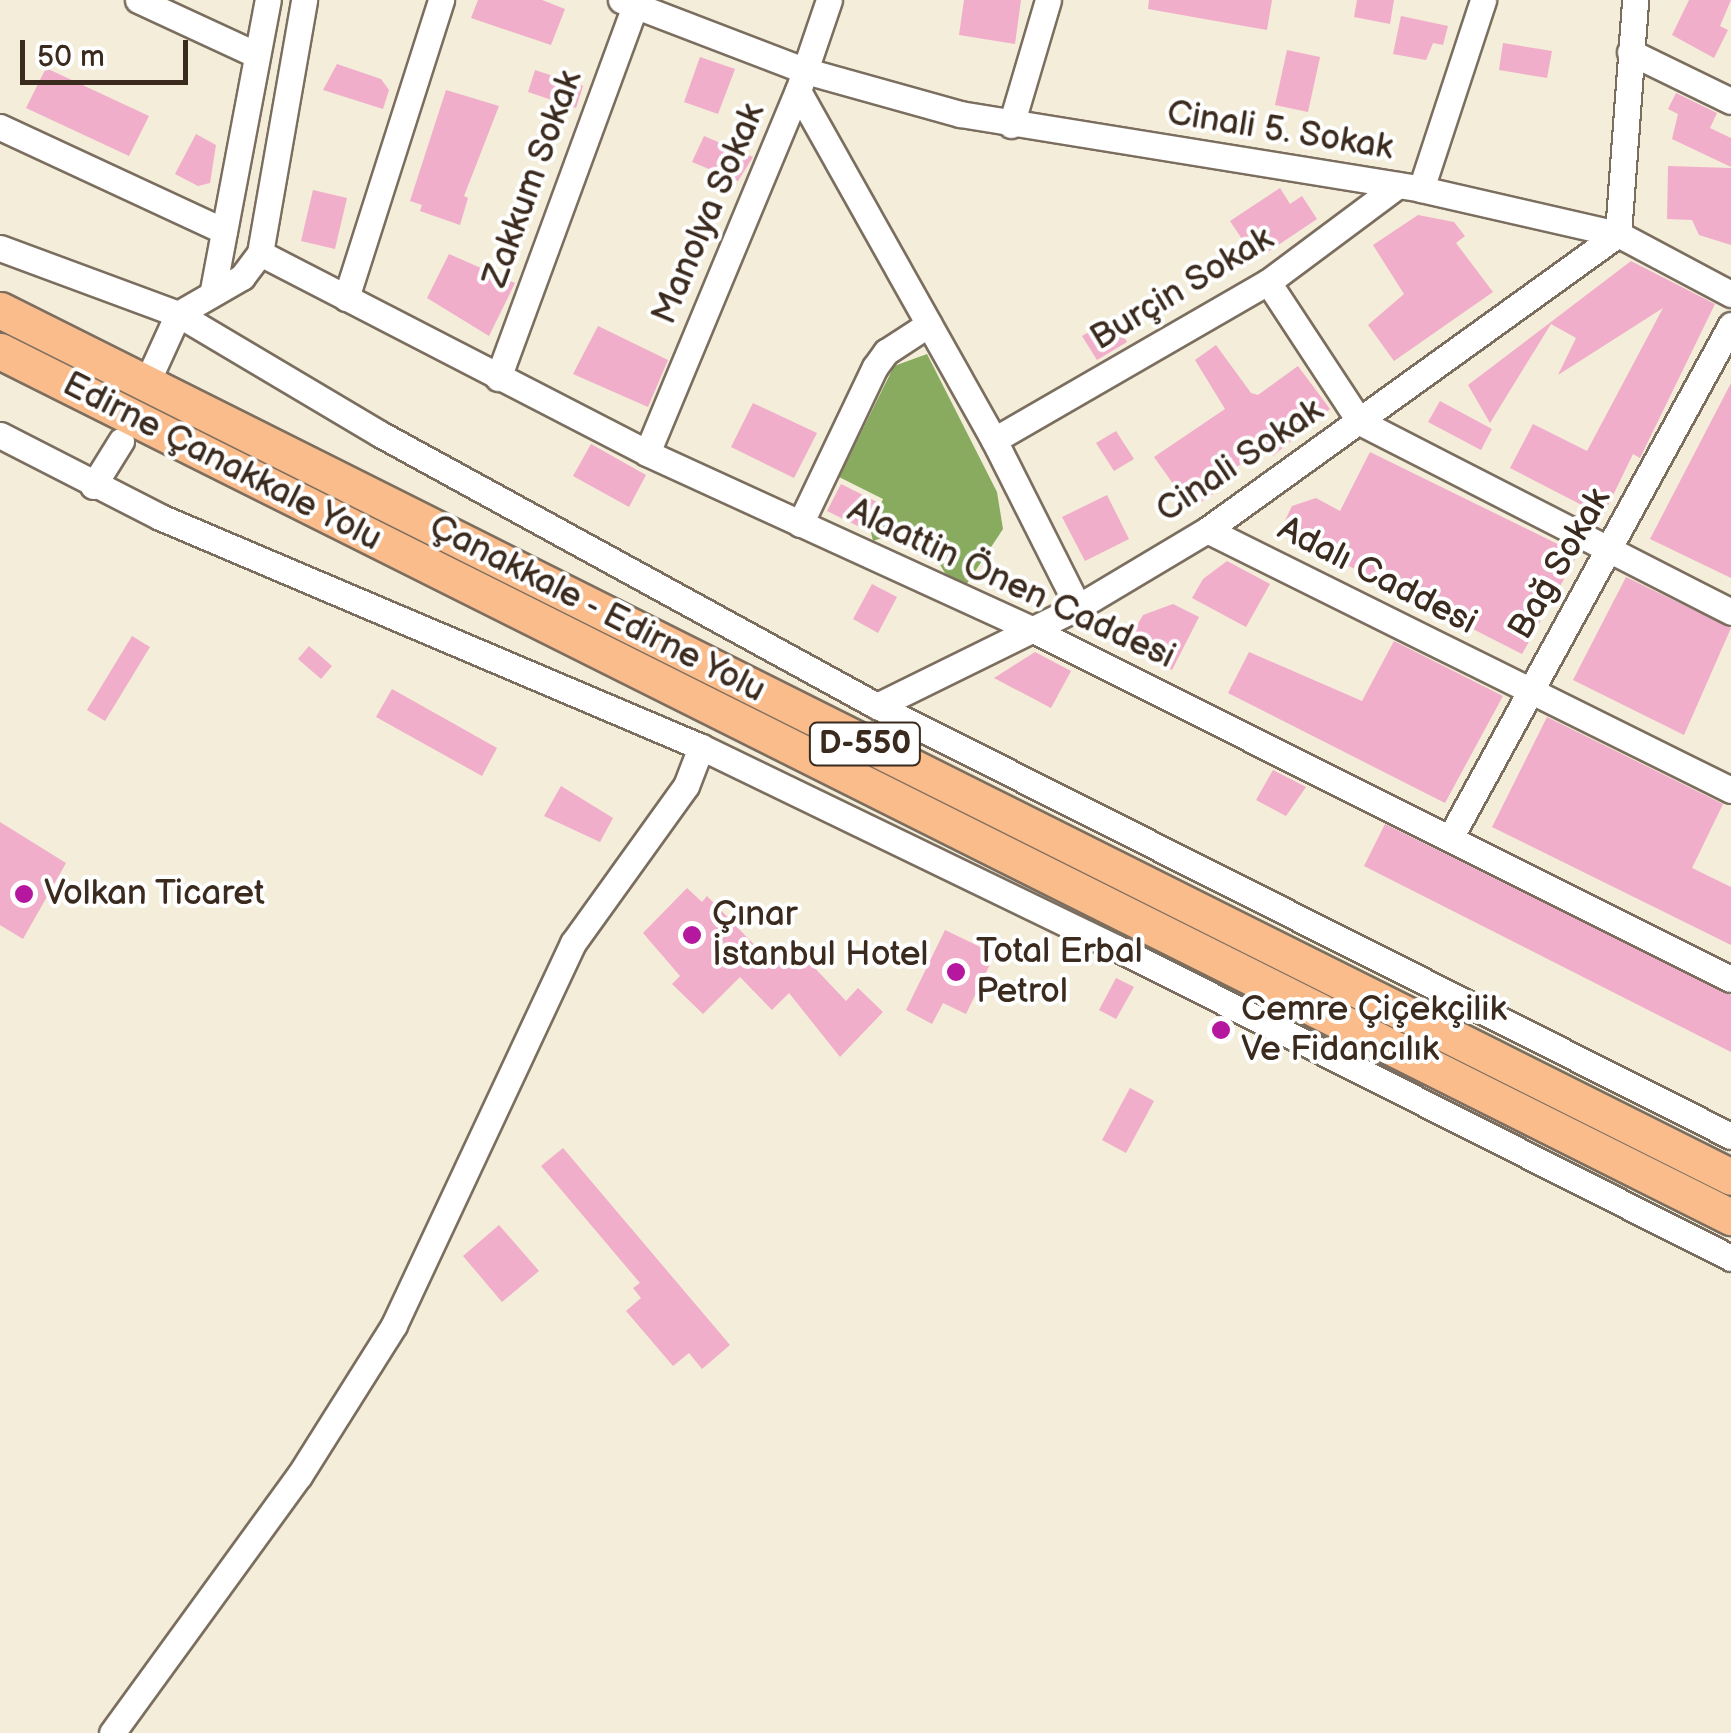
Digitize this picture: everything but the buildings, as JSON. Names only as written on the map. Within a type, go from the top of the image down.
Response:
[{"type":"highway","name":"Çanakkale - Edirne Yolu","points":[[0,310],[1731,1176]]},
{"type":"highway","name":"Edirne Çanakkale Yolu","points":[[0,351],[884,794],[1123,933],[1731,1217]]},
{"type":"street","points":[[138,0],[255,54]]},
{"type":"street","points":[[214,290],[268,0]]},
{"type":"street","points":[[152,371],[178,314],[242,277],[260,254],[304,0]]},
{"type":"street","points":[[346,298],[440,0]]},
{"type":"street","name":"Manolya Sokak","points":[[647,452],[802,81],[829,0]]},
{"type":"street","points":[[1011,125],[1048,0]]},
{"type":"street","points":[[1409,187],[1483,0]]},
{"type":"street","points":[[1618,234],[1635,0]]},
{"type":"street","name":"Cinali 5. Sokak","points":[[628,3],[802,81],[1011,125],[1409,187],[1618,234],[1731,294]]},
{"type":"street","name":"Zakkum Sokak","points":[[498,378],[628,3]]},
{"type":"street","points":[[1630,52],[1731,101]]},
{"type":"street","points":[[802,81],[994,440],[1078,607]]},
{"type":"street","points":[[0,127],[224,232]]},
{"type":"street","name":"Burçin Sokak","points":[[994,440],[1268,282],[1409,187]]},
{"type":"street","name":"Cinali Sokak","points":[[877,706],[1078,607],[1208,530],[1618,234]]},
{"type":"street","points":[[0,248],[178,314],[380,434],[877,706],[1729,1128]]},
{"type":"street","name":"Alaattin Önen Caddesi","points":[[260,254],[647,452],[1034,630],[1731,979]]},
{"type":"street","points":[[1268,282],[1360,422],[1731,612]]},
{"type":"street","points":[[800,524],[876,367],[900,341],[929,324]]},
{"type":"street","name":"Bağ Sokak","points":[[1450,838],[1731,325]]},
{"type":"street","points":[[0,435],[93,486],[701,747],[874,830],[1123,933],[1731,1258]]},
{"type":"street","points":[[93,486],[120,441]]},
{"type":"street","name":"Adalı Caddesi","points":[[1208,530],[1731,790]]},
{"type":"street","points":[[112,1733],[299,1476],[394,1325],[584,922],[686,786],[701,747]]},
{"type":"street","points":[[874,830],[884,794]]},
{"type":"green space","points":[[927,354],[997,492],[1003,529],[966,585],[945,573],[917,526],[873,541],[870,528],[883,499],[839,477],[894,366]]},
{"type":"place","name":"Volkan Ticaret","points":[[24,894]]},
{"type":"place","name":"Çınar İstanbul Hotel","points":[[692,935]]},
{"type":"place","name":"Total Erbal Petrol","points":[[956,972]]},
{"type":"place","name":"Cemre Çiçekçilik Ve Fidancılık","points":[[1221,1030]]}]
